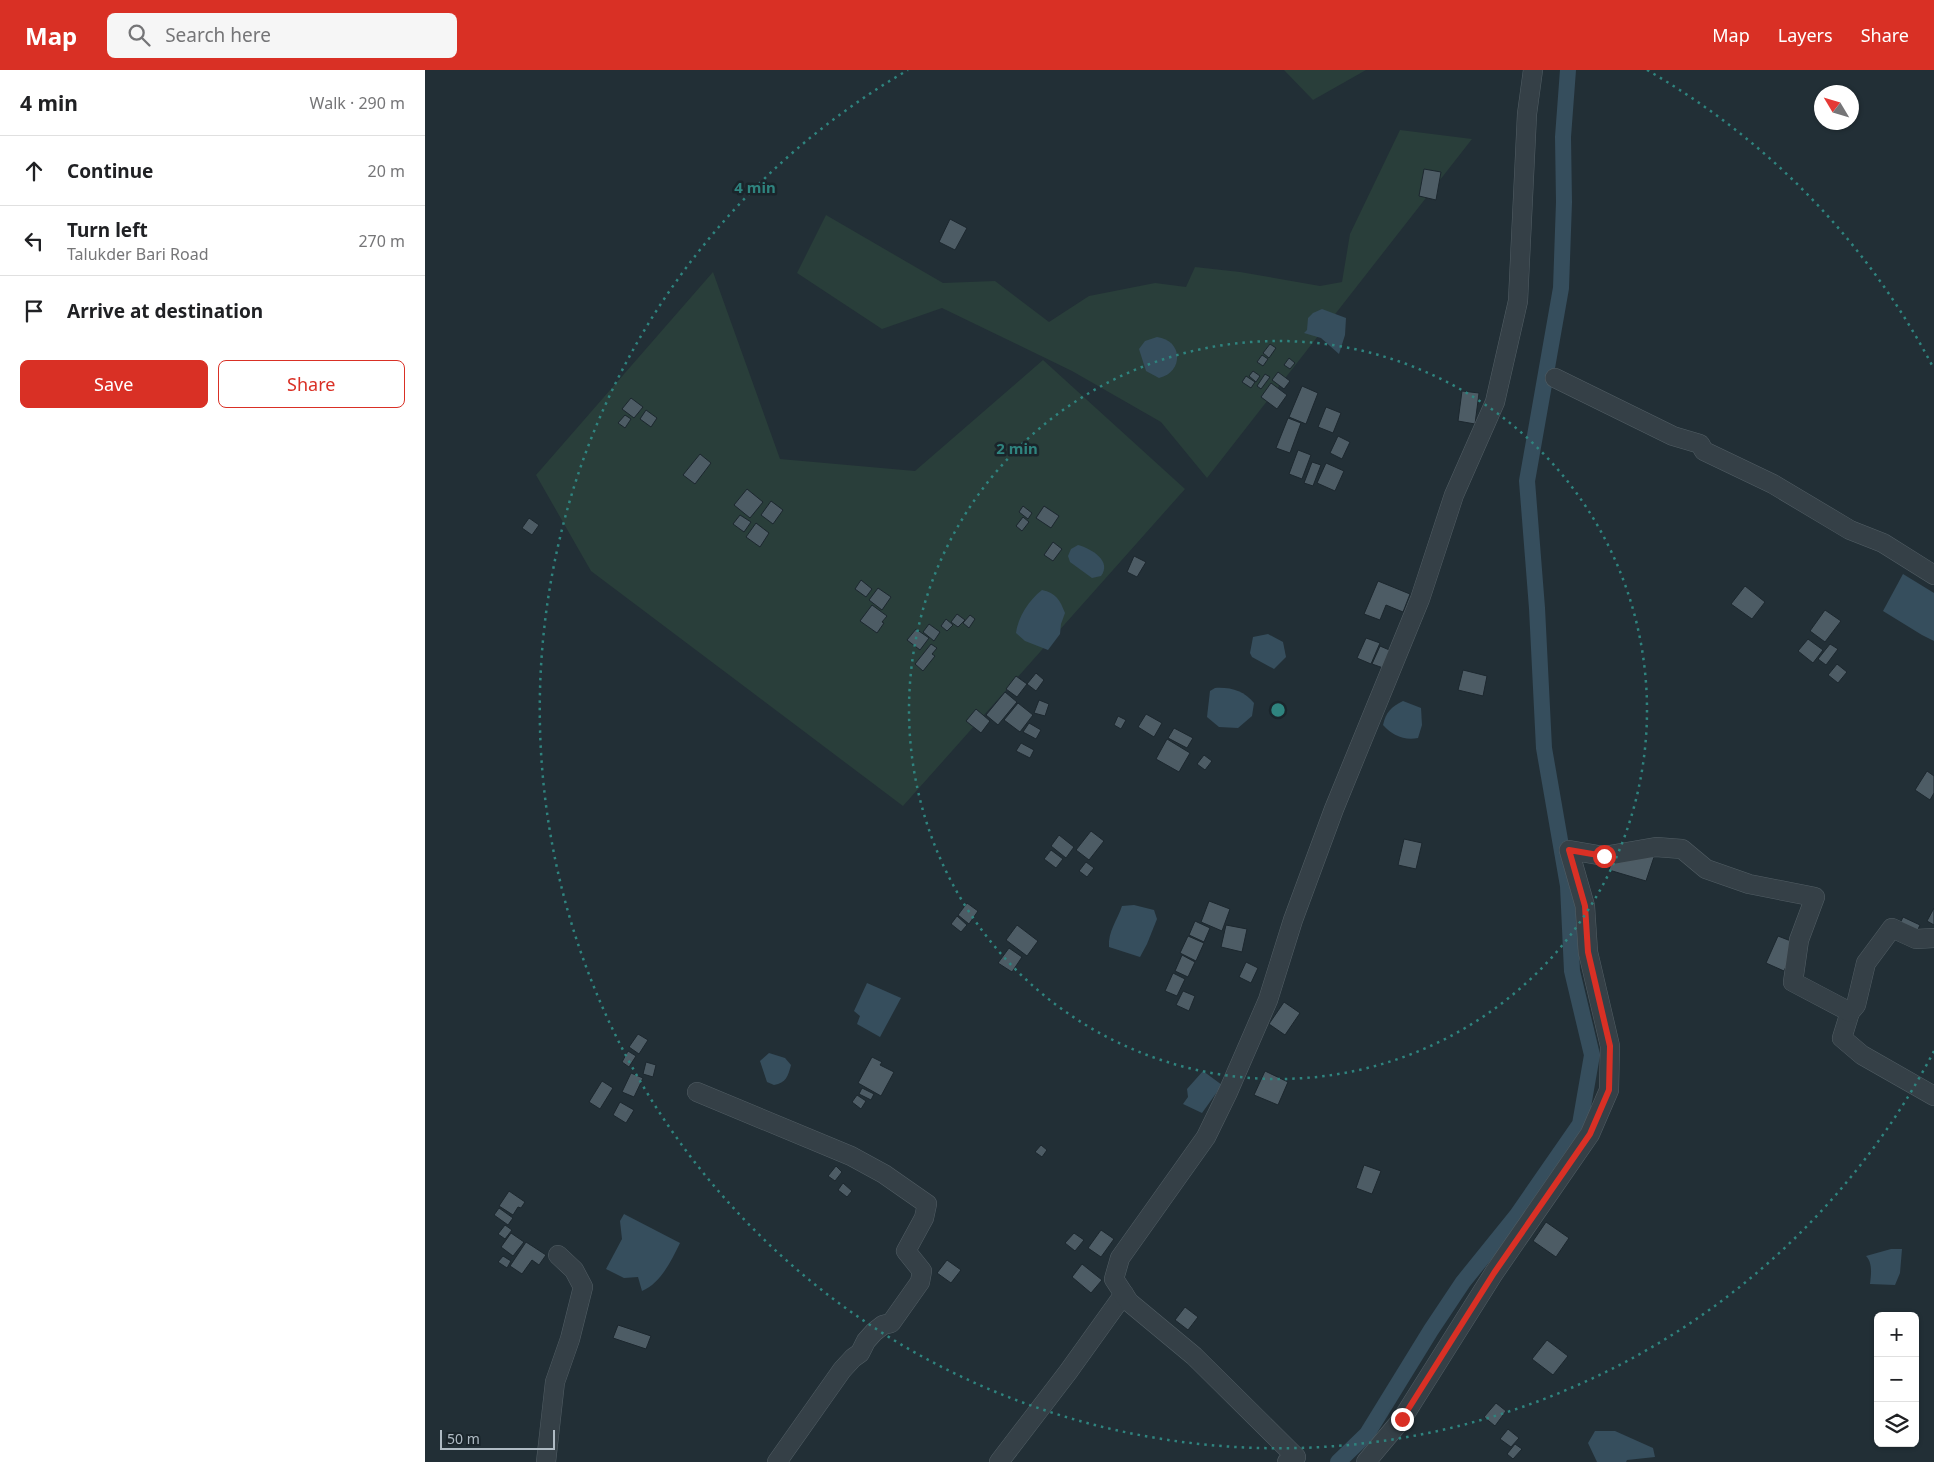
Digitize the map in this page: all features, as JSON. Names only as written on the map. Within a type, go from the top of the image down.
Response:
[{"type":"street","points":[[1287,1462],[1296,1456],[1194,1356],[1129,1302],[1114,1279],[1119,1258],[1206,1137],[1268,1000],[1293,920],[1334,809],[1420,599],[1454,495],[1495,402],[1518,302],[1525,141],[1533,70]]},
{"type":"street","points":[[1555,378],[1673,436],[1700,444],[1704,451],[1773,484],[1850,530],[1883,543],[1934,575]]},
{"type":"street","points":[[1366,1462],[1402,1419],[1494,1273],[1590,1134],[1609,1090],[1610,1046],[1588,952],[1585,906],[1569,850],[1604,856],[1656,846],[1682,848],[1706,869],[1749,884],[1815,897],[1799,940],[1793,982],[1850,1012]]},
{"type":"street","points":[[1934,938],[1917,939],[1891,928],[1866,963],[1855,1005],[1850,1012],[1842,1038],[1862,1055],[1934,1096]]},
{"type":"street","points":[[697,1092],[851,1156],[884,1174],[927,1204],[925,1218],[906,1251],[923,1271],[920,1282],[891,1323],[883,1325],[874,1332],[866,1341],[860,1353],[842,1370],[777,1462]]},
{"type":"street","points":[[546,1462],[555,1382],[570,1339],[583,1287],[574,1270],[558,1255]]},
{"type":"street","points":[[999,1462],[1068,1372],[1124,1294]]},
{"type":"green space","points":[[1284,70],[1366,70],[1313,100]]},
{"type":"green space","points":[[1400,130],[1472,139],[1207,478],[1161,422],[1072,371],[942,308],[882,329],[797,273],[826,215],[943,283],[995,281],[1049,322],[1089,296],[1155,283],[1186,287],[1195,267],[1240,272],[1320,286],[1342,282],[1350,234]]},
{"type":"green space","points":[[713,272],[780,459],[915,471],[1043,360],[1185,489],[903,806],[591,571],[536,475]]},
{"type":"water","points":[[1322,309],[1346,318],[1345,335],[1339,354],[1321,338],[1304,333],[1307,330],[1308,318],[1313,313]]},
{"type":"water","points":[[1157,337],[1166,339],[1172,344],[1177,356],[1173,369],[1167,375],[1159,378],[1146,371],[1139,349],[1145,341]]},
{"type":"water","points":[[1078,545],[1089,549],[1099,556],[1104,565],[1104,571],[1101,576],[1092,578],[1070,562],[1068,556],[1071,549]]},
{"type":"water","points":[[1903,574],[1934,593],[1934,641],[1883,611]]},
{"type":"water","points":[[1042,590],[1051,593],[1057,598],[1065,613],[1060,634],[1048,650],[1025,641],[1016,633],[1025,609]]},
{"type":"water","points":[[1268,634],[1283,642],[1286,657],[1274,669],[1252,657],[1250,653],[1253,637]]},
{"type":"water","points":[[1215,688],[1232,689],[1246,695],[1254,703],[1252,716],[1238,728],[1219,727],[1207,717],[1210,691]]},
{"type":"water","points":[[1403,701],[1421,708],[1422,725],[1418,738],[1408,739],[1399,736],[1390,732],[1383,725],[1390,710]]},
{"type":"water","points":[[1134,905],[1154,910],[1157,919],[1140,957],[1109,947],[1111,931],[1122,906]]},
{"type":"water","points":[[867,983],[901,998],[880,1037],[857,1024],[860,1016],[854,1011]]},
{"type":"water","points":[[769,1053],[785,1058],[791,1065],[786,1078],[781,1083],[774,1085],[767,1082],[760,1061]]},
{"type":"water","points":[[1203,1071],[1222,1085],[1202,1113],[1183,1104],[1188,1097],[1187,1089]]},
{"type":"water","points":[[624,1214],[680,1243],[660,1277],[655,1283],[642,1291],[638,1277],[624,1278],[606,1269],[622,1239],[620,1221]]},
{"type":"water","points":[[1891,1249],[1902,1249],[1900,1273],[1895,1285],[1870,1284],[1871,1266],[1866,1256]]},
{"type":"water","points":[[1595,1431],[1615,1431],[1653,1448],[1655,1457],[1627,1460],[1626,1462],[1597,1462],[1588,1443]]},
{"type":"building","points":[[1424,169],[1441,172],[1436,200],[1419,196]]},
{"type":"building","points":[[950,219],[967,228],[955,250],[939,242]]},
{"type":"building","points":[[1270,344],[1276,348],[1269,358],[1263,353]]},
{"type":"building","points":[[1262,355],[1268,359],[1263,366],[1257,362]]},
{"type":"building","points":[[1289,358],[1295,363],[1290,369],[1284,365]]},
{"type":"building","points":[[1253,371],[1260,376],[1256,382],[1249,376]]},
{"type":"building","points":[[1278,372],[1290,381],[1284,389],[1272,380]]},
{"type":"building","points":[[1265,374],[1270,377],[1261,389],[1257,386]]},
{"type":"building","points":[[1246,376],[1255,382],[1251,388],[1242,382]]},
{"type":"building","points":[[1271,383],[1287,395],[1277,409],[1261,397]]},
{"type":"building","points":[[1302,386],[1318,393],[1306,424],[1289,417]]},
{"type":"building","points":[[1462,391],[1479,393],[1475,424],[1458,421]]},
{"type":"building","points":[[631,398],[643,407],[634,418],[622,409]]},
{"type":"building","points":[[1326,407],[1341,413],[1333,433],[1318,427]]},
{"type":"building","points":[[646,410],[657,418],[651,427],[640,419]]},
{"type":"building","points":[[625,415],[631,419],[625,428],[618,423]]},
{"type":"building","points":[[1288,418],[1301,423],[1290,453],[1276,448]]},
{"type":"building","points":[[1338,436],[1350,442],[1342,459],[1330,453]]},
{"type":"building","points":[[1298,450],[1311,455],[1302,479],[1289,474]]},
{"type":"building","points":[[700,454],[711,463],[695,484],[683,475]]},
{"type":"building","points":[[1312,462],[1321,465],[1313,486],[1304,483]]},
{"type":"building","points":[[1326,463],[1344,471],[1335,491],[1317,483]]},
{"type":"building","points":[[747,489],[763,502],[750,518],[734,505]]},
{"type":"building","points":[[771,501],[783,510],[773,524],[761,515]]},
{"type":"building","points":[[1023,506],[1032,513],[1028,519],[1019,512]]},
{"type":"building","points":[[1044,506],[1059,516],[1051,528],[1036,518]]},
{"type":"building","points":[[740,515],[751,522],[744,532],[733,524]]},
{"type":"building","points":[[1023,517],[1029,522],[1022,531],[1016,526]]},
{"type":"building","points":[[529,518],[539,525],[532,535],[522,528]]},
{"type":"building","points":[[756,523],[769,533],[760,547],[746,537]]},
{"type":"building","points":[[1053,542],[1062,549],[1053,561],[1044,555]]},
{"type":"building","points":[[1134,556],[1146,562],[1137,577],[1127,572]]},
{"type":"building","points":[[861,580],[872,589],[866,597],[855,589]]},
{"type":"building","points":[[1378,581],[1410,594],[1403,612],[1386,605],[1380,620],[1364,614]]},
{"type":"building","points":[[1745,586],[1765,602],[1752,619],[1731,604]]},
{"type":"building","points":[[878,588],[891,597],[882,610],[869,600]]},
{"type":"building","points":[[872,605],[887,616],[877,633],[860,621]]},
{"type":"building","points":[[1825,610],[1841,621],[1825,642],[1810,631]]},
{"type":"building","points":[[957,614],[965,620],[958,627],[951,622]]},
{"type":"building","points":[[970,615],[975,619],[969,628],[963,623]]},
{"type":"building","points":[[946,619],[953,625],[947,631],[941,626]]},
{"type":"building","points":[[929,624],[940,632],[934,641],[923,632]]},
{"type":"building","points":[[916,629],[929,638],[920,650],[907,640]]},
{"type":"building","points":[[1366,638],[1380,643],[1371,664],[1357,658]]},
{"type":"building","points":[[1808,639],[1823,650],[1813,663],[1798,651]]},
{"type":"building","points":[[931,644],[937,648],[932,654],[935,656],[923,671],[915,664]]},
{"type":"building","points":[[1830,644],[1838,649],[1826,665],[1818,659]]},
{"type":"building","points":[[1380,646],[1394,652],[1386,669],[1372,664]]},
{"type":"building","points":[[1837,664],[1847,672],[1838,683],[1828,675]]},
{"type":"building","points":[[1463,670],[1487,676],[1483,696],[1458,690]]},
{"type":"building","points":[[1036,673],[1044,680],[1036,691],[1027,684]]},
{"type":"building","points":[[1016,676],[1027,684],[1017,697],[1006,689]]},
{"type":"building","points":[[1005,692],[1017,702],[998,725],[986,715]]},
{"type":"building","points":[[1039,700],[1049,704],[1045,716],[1034,713]]},
{"type":"building","points":[[1018,703],[1033,715],[1020,732],[1004,720]]},
{"type":"building","points":[[976,709],[990,721],[981,733],[966,721]]},
{"type":"building","points":[[1146,714],[1162,723],[1154,737],[1138,727]]},
{"type":"building","points":[[1118,716],[1126,720],[1121,729],[1114,725]]},
{"type":"building","points":[[1029,723],[1041,730],[1036,739],[1023,732]]},
{"type":"building","points":[[1174,728],[1193,738],[1187,748],[1168,738]]},
{"type":"building","points":[[1167,739],[1190,753],[1179,772],[1156,759]]},
{"type":"building","points":[[1021,743],[1034,750],[1030,758],[1016,751]]},
{"type":"building","points":[[1204,755],[1212,761],[1205,770],[1197,764]]},
{"type":"building","points":[[1927,771],[1934,776],[1934,793],[1930,800],[1915,790]]},
{"type":"building","points":[[1091,831],[1104,841],[1089,860],[1076,850]]},
{"type":"building","points":[[1059,835],[1074,847],[1066,858],[1051,846]]},
{"type":"building","points":[[1404,839],[1422,843],[1416,869],[1398,865]]},
{"type":"building","points":[[1617,846],[1654,857],[1646,881],[1609,870]]},
{"type":"building","points":[[1051,850],[1063,859],[1056,868],[1044,859]]},
{"type":"building","points":[[1086,862],[1094,868],[1087,877],[1079,871]]},
{"type":"building","points":[[1209,901],[1230,909],[1222,931],[1201,922]]},
{"type":"building","points":[[967,903],[978,911],[969,924],[958,915]]},
{"type":"building","points":[[1934,908],[1934,925],[1927,921]]},
{"type":"building","points":[[957,916],[967,925],[961,932],[951,924]]},
{"type":"building","points":[[1903,917],[1920,925],[1915,936],[1898,928]]},
{"type":"building","points":[[1195,921],[1210,928],[1204,942],[1189,935]]},
{"type":"building","points":[[1017,925],[1038,941],[1027,956],[1006,940]]},
{"type":"building","points":[[1226,925],[1247,929],[1242,952],[1221,947]]},
{"type":"building","points":[[1188,936],[1204,943],[1196,961],[1180,953]]},
{"type":"building","points":[[1778,936],[1796,943],[1784,971],[1766,963]]},
{"type":"building","points":[[1009,948],[1022,957],[1012,972],[998,963]]},
{"type":"building","points":[[1182,955],[1195,962],[1188,977],[1175,971]]},
{"type":"building","points":[[1246,962],[1258,968],[1251,983],[1239,977]]},
{"type":"building","points":[[1173,973],[1185,979],[1177,996],[1165,991]]},
{"type":"building","points":[[1183,991],[1195,996],[1189,1011],[1176,1005]]},
{"type":"building","points":[[1284,1002],[1300,1013],[1285,1035],[1269,1024]]},
{"type":"building","points":[[638,1034],[648,1040],[639,1054],[629,1047]]},
{"type":"building","points":[[628,1051],[636,1056],[629,1067],[622,1062]]},
{"type":"building","points":[[872,1057],[882,1062],[880,1065],[894,1072],[881,1096],[858,1083]]},
{"type":"building","points":[[646,1062],[656,1065],[653,1077],[643,1074]]},
{"type":"building","points":[[1265,1071],[1288,1082],[1278,1105],[1254,1095]]},
{"type":"building","points":[[631,1073],[643,1078],[634,1097],[622,1092]]},
{"type":"building","points":[[602,1081],[613,1088],[600,1109],[589,1102]]},
{"type":"building","points":[[862,1088],[874,1094],[871,1100],[859,1094]]},
{"type":"building","points":[[857,1095],[866,1101],[861,1109],[852,1102]]},
{"type":"building","points":[[620,1102],[634,1110],[626,1123],[613,1115]]},
{"type":"building","points":[[1041,1145],[1047,1150],[1042,1157],[1035,1152]]},
{"type":"building","points":[[1364,1165],[1381,1171],[1372,1194],[1356,1188]]},
{"type":"building","points":[[836,1166],[842,1172],[835,1181],[828,1176]]},
{"type":"building","points":[[843,1183],[852,1191],[847,1197],[838,1190]]},
{"type":"building","points":[[509,1191],[525,1202],[521,1208],[518,1207],[513,1215],[499,1206]]},
{"type":"building","points":[[499,1208],[513,1218],[508,1225],[494,1215]]},
{"type":"building","points":[[1546,1222],[1569,1238],[1556,1257],[1533,1241]]},
{"type":"building","points":[[505,1225],[512,1230],[505,1239],[498,1234]]},
{"type":"building","points":[[1101,1230],[1114,1239],[1101,1257],[1088,1248]]},
{"type":"building","points":[[511,1233],[524,1242],[513,1256],[501,1247]]},
{"type":"building","points":[[1074,1233],[1084,1240],[1075,1251],[1065,1243]]},
{"type":"building","points":[[526,1242],[546,1255],[539,1265],[532,1260],[522,1274],[510,1266]]},
{"type":"building","points":[[503,1256],[511,1261],[507,1268],[498,1262]]},
{"type":"building","points":[[947,1260],[961,1270],[951,1283],[937,1273]]},
{"type":"building","points":[[1082,1264],[1102,1280],[1091,1293],[1072,1277]]},
{"type":"building","points":[[1185,1307],[1198,1317],[1188,1330],[1175,1320]]},
{"type":"building","points":[[618,1325],[651,1336],[646,1349],[613,1338]]},
{"type":"building","points":[[1547,1340],[1568,1356],[1553,1375],[1532,1359]]},
{"type":"building","points":[[1496,1403],[1506,1411],[1495,1426],[1484,1417]]},
{"type":"building","points":[[1508,1429],[1519,1438],[1511,1447],[1500,1439]]},
{"type":"building","points":[[1515,1444],[1522,1449],[1513,1459],[1507,1454]]},
{"type":"waterway","points":[[1338,1462],[1367,1434],[1463,1282],[1517,1215],[1580,1124],[1592,1055],[1572,971],[1568,886],[1544,748],[1537,608],[1527,481],[1561,288],[1564,202],[1563,137],[1568,70]]},
{"type":"route","points":[[1402,1419],[1494,1273],[1590,1134],[1609,1090],[1610,1046],[1588,952],[1585,906],[1569,850],[1604,856]]}]
